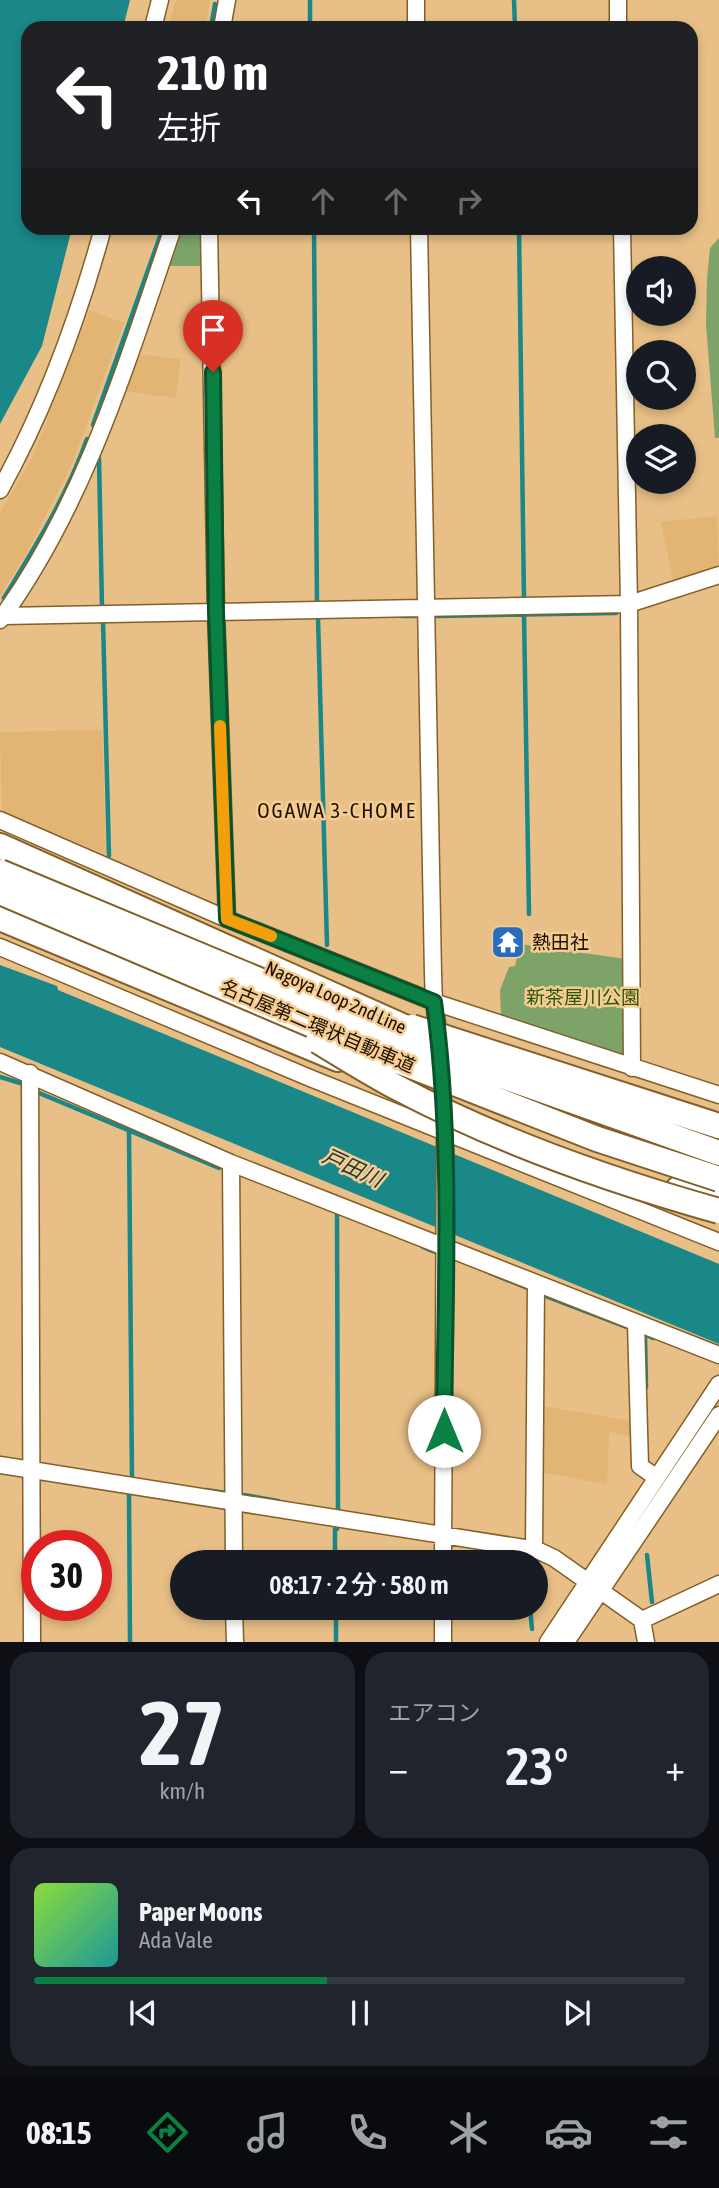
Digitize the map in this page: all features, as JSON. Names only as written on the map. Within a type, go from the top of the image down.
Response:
[{"type":"highway","name":"Nagoya Loop 2nd Line","points":[[0,846],[440,1042],[533,1080],[719,1141]]},
{"type":"highway","name":"名古屋第二環状自動車道","points":[[0,872],[412,1044],[719,1153]]},
{"type":"highway","name":"名古屋第二環状自動車道","points":[[0,892],[379,1053],[560,1125],[719,1179]]},
{"type":"highway","points":[[0,918],[551,1146],[659,1183],[719,1198]]},
{"type":"highway","points":[[164,940],[343,1007],[519,1060],[719,1126]]},
{"type":"highway","points":[[235,991],[395,1087],[492,1133],[615,1178],[719,1211]]},
{"type":"street","points":[[155,21],[160,0]]},
{"type":"street","points":[[223,21],[227,0]]},
{"type":"street","points":[[416,0],[416,21]]},
{"type":"street","points":[[618,0],[618,21]]},
{"type":"street","points":[[0,490],[21,453],[48,392],[83,299],[101,235]]},
{"type":"street","points":[[2,618],[37,563],[82,478],[170,235]]},
{"type":"street","points":[[209,235],[216,612],[227,919]]},
{"type":"street","points":[[419,235],[434,1002],[440,1042],[445,1135],[443,1550]]},
{"type":"street","points":[[622,235],[629,604],[632,1068]]},
{"type":"street","points":[[2,618],[629,604],[719,575]]},
{"type":"street","points":[[0,820],[227,919],[434,1002],[719,1095]]},
{"type":"street","points":[[0,947],[445,1135],[719,1242]]},
{"type":"street","points":[[0,1062],[231,1163],[445,1243],[536,1283],[719,1355]]},
{"type":"street","points":[[30,1073],[32,1642]]},
{"type":"street","points":[[231,1163],[234,1550]]},
{"type":"street","points":[[0,1465],[534,1550],[536,1283]]},
{"type":"street","points":[[636,1323],[640,1466],[657,1478]]},
{"type":"street","points":[[566,1642],[594,1586],[657,1478],[719,1384]]},
{"type":"street","points":[[548,1642],[594,1586],[719,1415]]},
{"type":"street","points":[[548,1556],[642,1620],[646,1642]]},
{"type":"street","points":[[642,1620],[719,1584]]},
{"type":"street","points":[[234,1620],[234,1642]]},
{"type":"street","points":[[443,1620],[443,1642]]},
{"type":"shaded area","points":[[176,0],[210,0],[206,21],[170,21]]},
{"type":"shaded area","points":[[90,310],[124,323],[72,464],[25,556],[0,596],[0,513],[32,458]]},
{"type":"shaded area","points":[[136,354],[181,359],[176,398],[122,391]]},
{"type":"shaded area","points":[[717,516],[719,568],[673,581],[661,522]]},
{"type":"shaded area","points":[[102,730],[106,854],[2,811],[0,732]]},
{"type":"shaded area","points":[[536,1405],[631,1421],[631,1436],[609,1432],[607,1484],[538,1472]]},
{"type":"green space","points":[[179,235],[203,235],[204,266],[168,266]]},
{"type":"green space","points":[[719,238],[719,438],[715,438],[706,324],[710,248]]},
{"type":"green space","name":"新茶屋川公園","points":[[520,944],[626,959],[627,1056],[501,1016],[500,990],[509,967],[515,966]]},
{"type":"water","points":[[0,0],[130,0],[125,21],[21,21],[21,235],[70,235],[42,346],[0,424]]},
{"type":"water","name":"戸田川","points":[[0,965],[57,986],[58,990],[719,1264],[719,1344],[0,1047]]},
{"type":"waterway","points":[[310,0],[310,21]]},
{"type":"waterway","points":[[514,0],[515,21]]},
{"type":"waterway","points":[[212,21],[215,4]]},
{"type":"waterway","points":[[93,425],[161,235]]},
{"type":"waterway","points":[[314,235],[317,605]]},
{"type":"waterway","points":[[519,235],[524,600]]},
{"type":"waterway","points":[[4,598],[60,501],[87,439]]},
{"type":"waterway","points":[[99,458],[102,607]]},
{"type":"waterway","points":[[437,616],[616,613]]},
{"type":"waterway","points":[[524,614],[529,914]]},
{"type":"waterway","points":[[402,616],[416,616]]},
{"type":"waterway","points":[[318,618],[327,945]]},
{"type":"waterway","points":[[103,621],[109,856]]},
{"type":"waterway","points":[[0,1077],[20,1083]]},
{"type":"waterway","points":[[39,1093],[219,1168]]},
{"type":"waterway","points":[[129,1131],[132,1479]]},
{"type":"waterway","points":[[337,1213],[338,1511]]},
{"type":"waterway","points":[[423,1247],[435,1252]]},
{"type":"waterway","points":[[490,1273],[530,1289]]},
{"type":"waterway","points":[[540,1294],[629,1328]]},
{"type":"waterway","points":[[646,1387],[645,1334],[653,1338]]},
{"type":"waterway","points":[[206,1490],[226,1493]]},
{"type":"waterway","points":[[129,1494],[130,1642]]},
{"type":"waterway","points":[[244,1495],[278,1501]]},
{"type":"waterway","points":[[335,1550],[337,1529]]},
{"type":"waterway","points":[[647,1555],[652,1602]]},
{"type":"waterway","points":[[336,1620],[336,1642]]},
{"type":"waterway","points":[[531,1620],[532,1629]]},
{"type":"slow traffic","points":[[220,726],[227,919],[271,936]]},
{"type":"place","name":"熱田社","points":[[508,942]]},
{"type":"district","name":"OGAWA 3-CHOME","points":[[337,810]]},
{"type":"route","points":[[213,372],[216,612],[227,919],[434,1002],[440,1042],[445,1138],[444,1431]]}]
